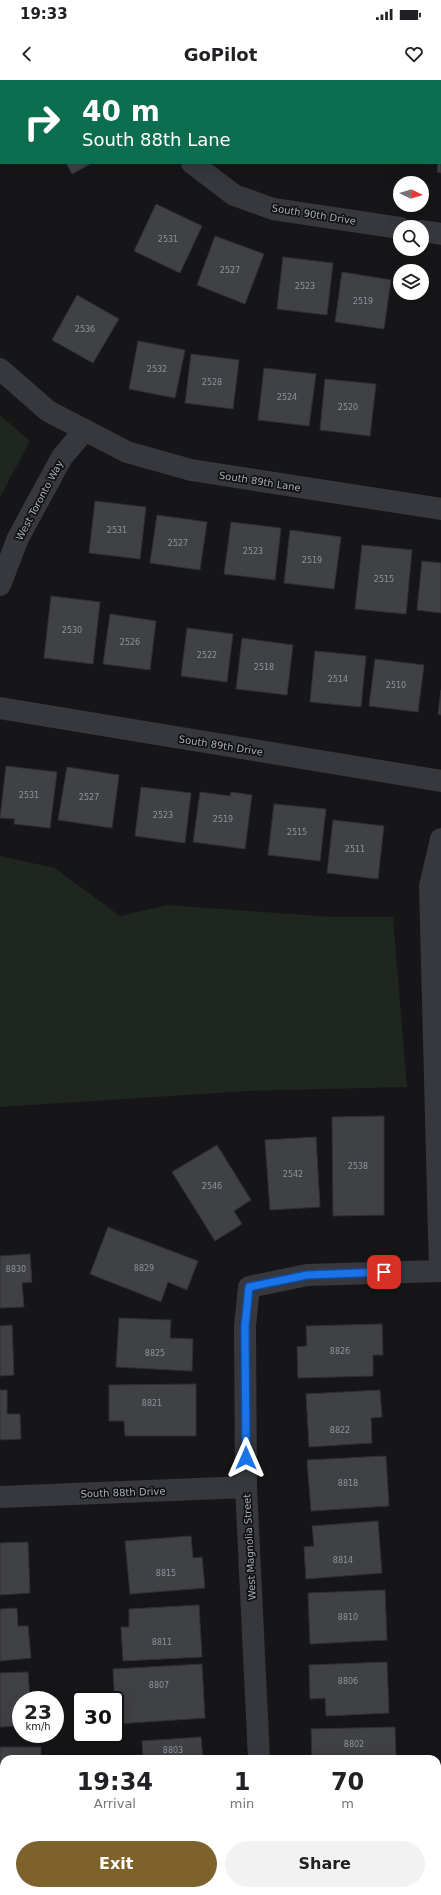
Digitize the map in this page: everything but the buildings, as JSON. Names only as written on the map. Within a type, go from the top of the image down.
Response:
[{"type":"street","name":"South 90th Drive","points":[[193,164],[234,195],[273,209],[393,227]]},
{"type":"street","points":[[429,232],[441,234]]},
{"type":"street","points":[[0,369],[48,411],[85,430]]},
{"type":"street","name":"South 89th Lane","points":[[85,430],[127,452],[191,470],[441,509]]},
{"type":"street","name":"West Toronto Way","points":[[0,585],[18,538],[62,457],[85,430]]},
{"type":"street","name":"South 89th Drive","points":[[0,708],[441,781]]},
{"type":"street","points":[[441,839],[430,886],[441,1271]]},
{"type":"street","name":"West Magnolia Street","points":[[259,1755],[246,1487],[245,1326],[249,1287],[307,1275],[441,1271]]},
{"type":"street","name":"South 88th Drive","points":[[0,1497],[246,1487]]},
{"type":"shaded area","points":[[0,415],[30,441],[0,497]]},
{"type":"shaded area","points":[[0,856],[55,868],[120,916],[167,905],[332,917],[393,917],[407,1087],[248,1091],[0,1107]]},
{"type":"route","points":[[246,1458],[245,1326],[249,1287],[307,1275],[384,1272]]}]
